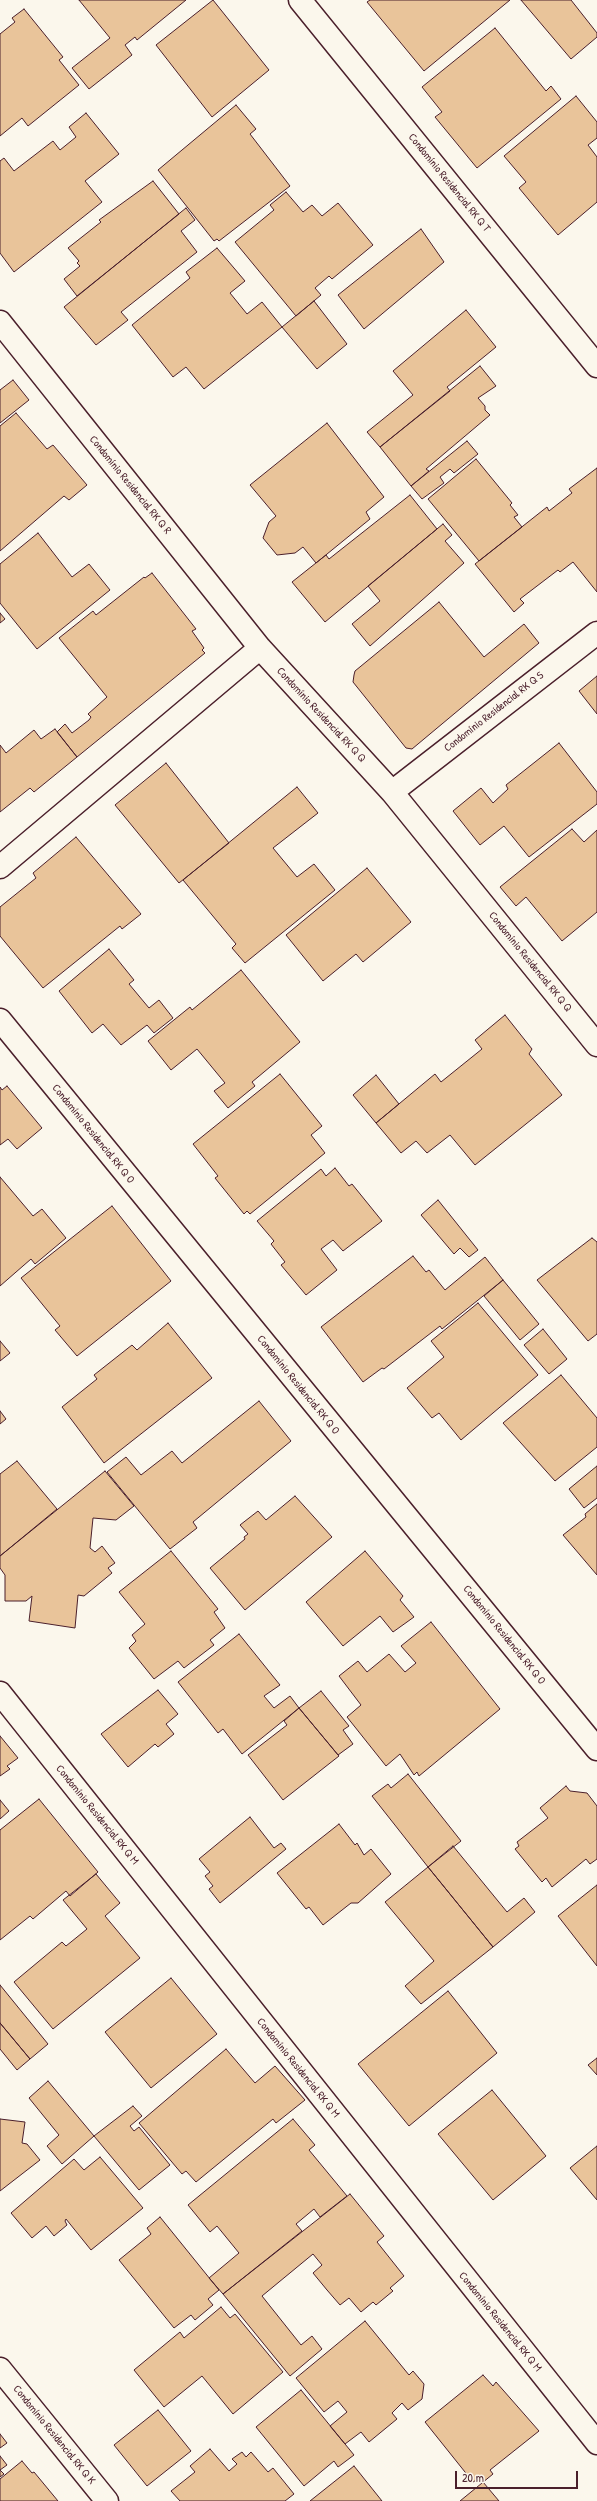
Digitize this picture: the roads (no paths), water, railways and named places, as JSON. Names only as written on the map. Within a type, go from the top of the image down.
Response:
[{"type":"street","name":"Condomínio Residencial RK Q T","points":[[300,0],[597,366]]},
{"type":"street","name":"Condomínio Residencial RK Q R","points":[[0,322],[260,648]]},
{"type":"street","name":"Condomínio Residencial RK Q S","points":[[392,792],[597,633]]},
{"type":"street","name":"Condomínio Residencial RK Q Q","points":[[260,648],[392,792],[597,1045]]},
{"type":"street","points":[[0,867],[260,648]]},
{"type":"street","name":"Condomínio Residencial RK Q O","points":[[0,1020],[597,1749]]},
{"type":"street","name":"Condomínio Residencial RK Q M","points":[[0,1693],[597,2443]]},
{"type":"street","name":"Condomínio Residencial RK Q K","points":[[0,2369],[107,2501]]}]
